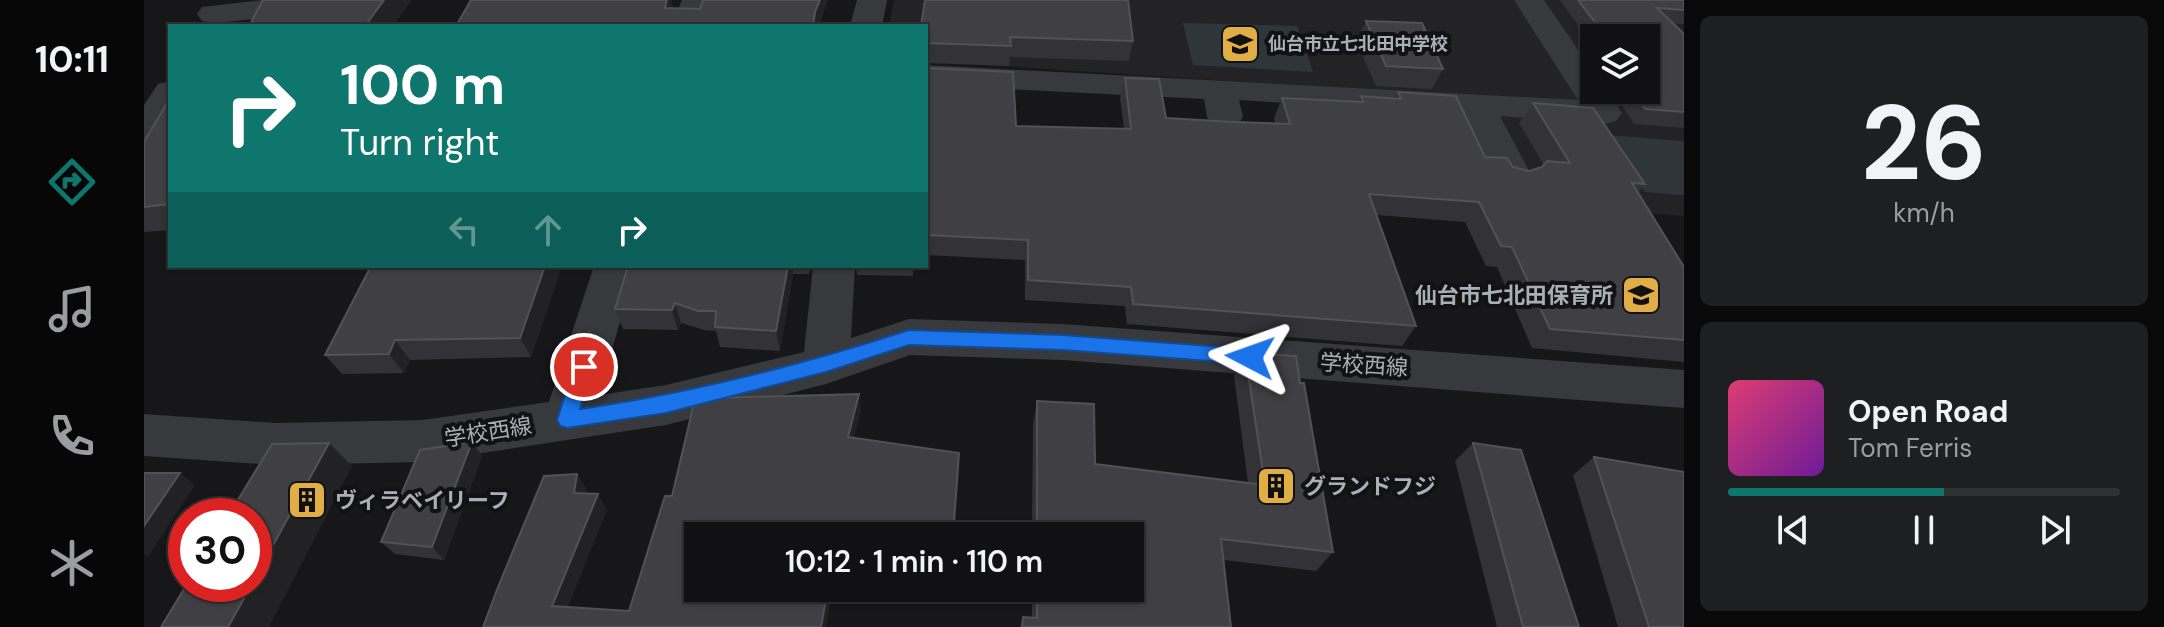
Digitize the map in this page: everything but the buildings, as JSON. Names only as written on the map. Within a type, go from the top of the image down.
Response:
[{"type":"street","points":[[689,24],[697,0]]},
{"type":"street","points":[[866,24],[872,0]]},
{"type":"street","points":[[928,75],[1219,89],[1604,113],[1529,0]]},
{"type":"street","points":[[214,13],[343,2]]},
{"type":"street","points":[[1219,89],[1227,128]]},
{"type":"street","points":[[144,133],[168,94]]},
{"type":"street","points":[[1476,104],[1513,176]]},
{"type":"street","points":[[567,420],[614,268]]},
{"type":"street","points":[[826,365],[834,268]]},
{"type":"street","name":"学校西線","points":[[144,435],[276,444],[423,441],[666,405],[826,365],[909,337],[1063,342],[1684,389]]},
{"type":"shaded area","name":"仙台市立七北田中学校","points":[[894,0],[1525,0],[1580,80],[1580,104],[928,61],[928,24],[889,24]]},
{"type":"shaded area","points":[[1533,0],[1684,0],[1684,216],[1548,205],[1497,110],[1612,117],[1604,104],[1660,104],[1660,24],[1580,24],[1580,69]]},
{"type":"shaded area","points":[[1183,23],[1297,26],[1313,72],[1193,65]]},
{"type":"shaded area","points":[[1605,135],[1684,141],[1684,195],[1645,192]]},
{"type":"place","name":"仙台市立七北田中学校","points":[[1240,44]]},
{"type":"place","name":"仙台市七北田保育所","points":[[1641,295]]},
{"type":"place","name":"グランドフジ","points":[[1276,486]]},
{"type":"place","name":"ヴィラベイリーフ","points":[[307,500]]},
{"type":"route","points":[[584,367],[567,420],[666,405],[826,365],[909,337],[1063,342],[1250,357]]}]
